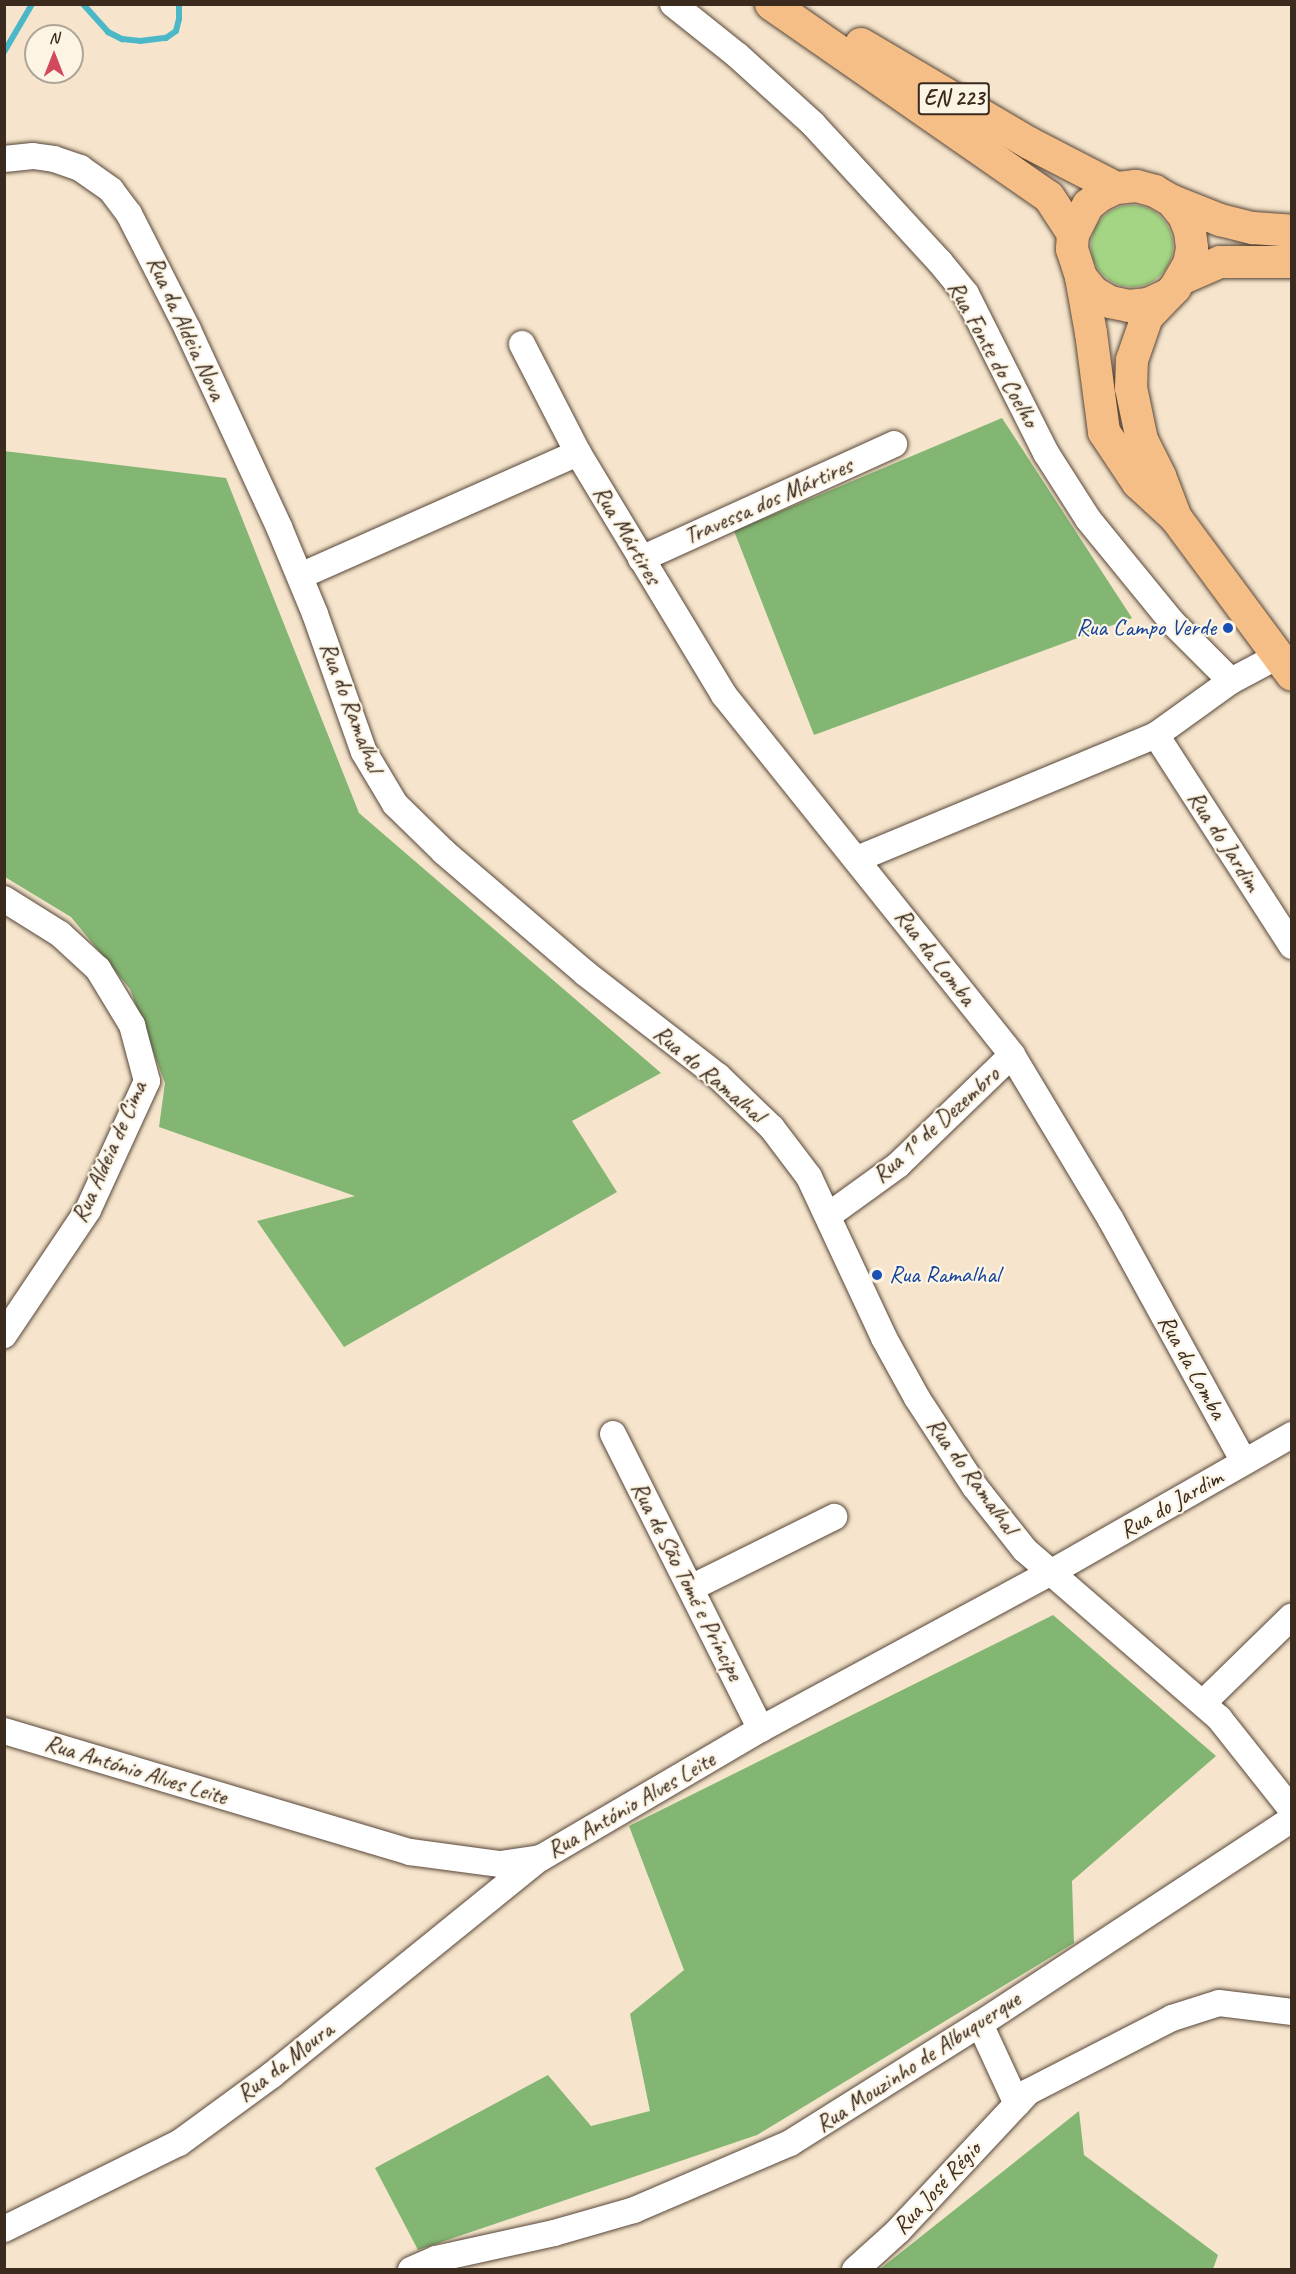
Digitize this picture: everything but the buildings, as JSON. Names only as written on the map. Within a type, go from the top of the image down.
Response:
[{"type":"main road","name":"EN 223","points":[[771,4],[1049,197],[1073,234]]},
{"type":"main road","name":"EN 223","points":[[795,4],[1029,143],[1116,188],[1136,186],[1155,191],[1172,201],[1220,220],[1253,228],[1292,231]]},
{"type":"main road","points":[[1116,188],[1101,195],[1088,205],[1073,234],[1074,264],[1081,278],[1093,292],[1110,302],[1129,306],[1148,304],[1220,262],[1292,262]]},
{"type":"main road","points":[[1172,201],[1184,216],[1190,231],[1192,248],[1190,264],[1174,287],[1147,317],[1132,360],[1131,388],[1142,440],[1160,476],[1176,518]]},
{"type":"main road","points":[[1081,278],[1104,432],[1138,483],[1176,518],[1285,666]]},
{"type":"street","name":"Rua Fonte do Coelho","points":[[673,4],[737,55],[813,124],[940,262],[966,294],[1046,453],[1088,519],[1172,622],[1231,681]]},
{"type":"street","name":"Rua da Aldeia Nova","points":[[4,159],[33,156],[54,159],[80,168],[111,190],[129,214],[188,330],[300,576]]},
{"type":"street","name":"Rua Mártires","points":[[522,344],[578,453],[724,695],[857,859]]},
{"type":"street","name":"Travessa dos Mártires","points":[[641,559],[894,444]]},
{"type":"street","points":[[300,576],[578,453]]},
{"type":"street","name":"Rua do Ramalhal","points":[[300,576],[364,752],[395,804],[444,852],[585,973],[746,1101],[789,1148],[809,1177],[829,1215],[864,1298],[917,1398],[975,1487],[1025,1550],[1203,1703],[1239,1741],[1292,1809]]},
{"type":"street","points":[[857,859],[1156,735],[1231,681],[1285,666]]},
{"type":"street","name":"Rua do Jardim","points":[[1156,735],[1292,946]]},
{"type":"street","name":"Rua da Lomba","points":[[857,859],[1012,1055],[1111,1220],[1244,1462]]},
{"type":"street","name":"Rua Aldeia de Cima","points":[[4,899],[60,934],[98,969],[132,1024],[147,1081],[88,1210],[4,1335]]},
{"type":"street","name":"Rua 1º de Dezembro","points":[[829,1215],[898,1165],[1012,1055]]},
{"type":"street","name":"Rua de São Tomé e Príncipe","points":[[614,1434],[761,1729]]},
{"type":"street","name":"Rua do Jardim","points":[[1050,1573],[1292,1435]]},
{"type":"street","points":[[691,1588],[834,1517]]},
{"type":"street","name":"Rua António Alves Leite","points":[[4,1731],[410,1852],[500,1864],[541,1858],[761,1729],[1050,1573]]},
{"type":"street","points":[[1203,1703],[1292,1616]]},
{"type":"street","name":"Rua Mouzinho de Albuquerque","points":[[411,2270],[436,2259],[633,2210],[790,2143],[980,2024],[1292,1820]]},
{"type":"street","name":"Rua da Moura","points":[[4,2229],[179,2143],[272,2075],[541,1858]]},
{"type":"street","name":"Rua José Régio","points":[[855,2270],[898,2231],[1028,2092],[1172,2018],[1219,2003],[1292,2012]]},
{"type":"street","points":[[980,2024],[1017,2104]]},
{"type":"green space","points":[[1132,205],[1148,208],[1161,217],[1170,230],[1173,246],[1170,262],[1161,275],[1148,284],[1132,287],[1116,284],[1103,275],[1094,262],[1091,246],[1094,230],[1103,217],[1116,208]]},
{"type":"green space","points":[[1002,418],[1132,618],[814,735],[734,531]]},
{"type":"green space","points":[[4,451],[226,478],[359,813],[661,1073],[572,1121],[617,1192],[344,1347],[257,1221],[355,1196],[159,1127],[165,1083],[130,989],[71,917],[5,877]]},
{"type":"green space","points":[[1053,1615],[1216,1756],[1072,1881],[1074,1943],[757,2135],[418,2250],[375,2168],[548,2075],[591,2126],[650,2111],[630,2014],[684,1970],[629,1826]]},
{"type":"green space","points":[[1079,2111],[1084,2155],[1218,2255],[1213,2269],[880,2269]]},
{"type":"waterway","points":[[4,52],[32,4]]},
{"type":"waterway","points":[[83,4],[108,32],[122,39],[140,41],[166,38],[176,31],[179,4]]},
{"type":"place","name":"Rua Campo Verde","points":[[1228,628]]},
{"type":"place","name":"Rua Ramalhal","points":[[877,1275]]}]
